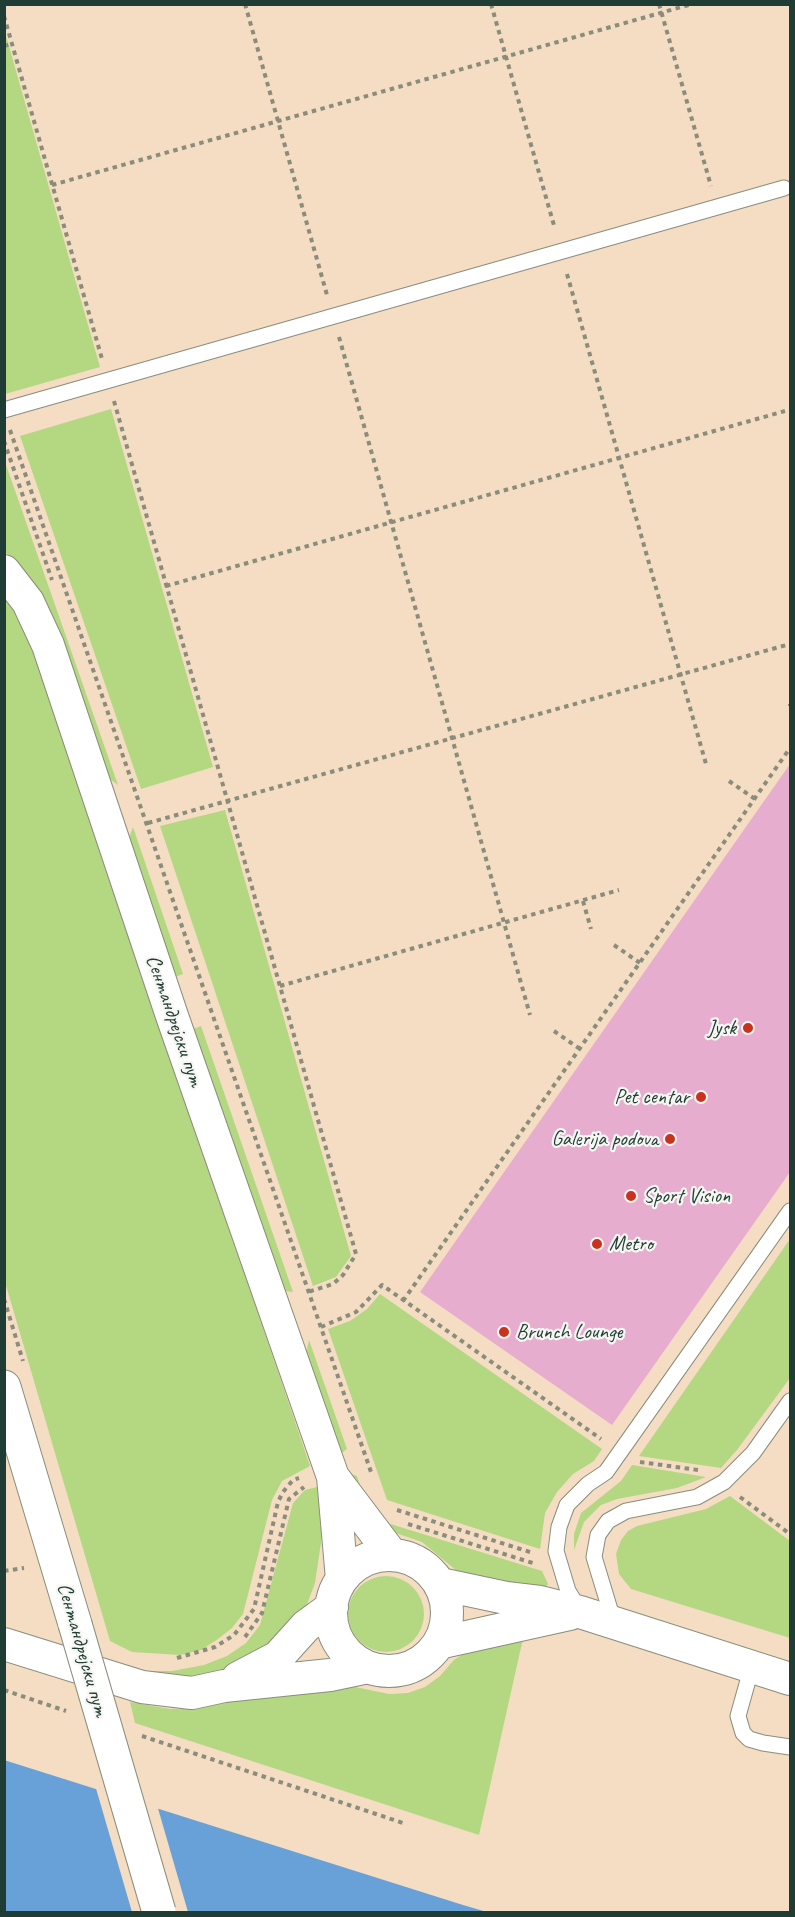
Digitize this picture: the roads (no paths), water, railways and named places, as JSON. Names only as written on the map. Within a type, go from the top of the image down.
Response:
[{"type":"main road","name":"Сентандрејски пут","points":[[4,1387],[159,1912]]},
{"type":"street","name":"Сентандрејски пут","points":[[4,571],[28,602],[48,645],[149,948],[331,1472]]},
{"type":"street","points":[[331,1472],[392,1555]]},
{"type":"street","points":[[224,1686],[278,1657],[337,1593],[364,1561],[392,1555],[420,1564],[440,1584],[448,1614],[446,1629],[439,1643],[429,1656],[408,1667],[384,1671],[368,1667],[355,1660],[336,1636],[337,1593],[331,1472]]},
{"type":"street","points":[[440,1584],[506,1598],[540,1602],[580,1612],[790,1679]]},
{"type":"street","points":[[439,1643],[580,1612]]},
{"type":"street","points":[[4,1644],[142,1687],[192,1693],[224,1686],[330,1675],[368,1667]]},
{"type":"lane","points":[[6,415],[108,381],[784,188]]},
{"type":"lane","points":[[580,1612],[568,1591],[556,1551],[559,1527],[567,1505],[588,1484],[606,1473],[790,1211]]},
{"type":"lane","points":[[614,1623],[594,1557],[598,1535],[608,1521],[626,1511],[708,1492],[724,1482],[753,1453],[790,1401]]},
{"type":"lane","points":[[752,1666],[738,1716],[743,1733],[749,1739],[790,1747]]},
{"type":"water","points":[[4,1760],[463,1905],[487,1912],[5,1912]]},
{"type":"place","name":"Jysk","points":[[748,1028]]},
{"type":"place","name":"Pet centar","points":[[701,1097]]},
{"type":"place","name":"Galerija podova","points":[[670,1139]]},
{"type":"place","name":"Sport Vision","points":[[631,1196]]},
{"type":"place","name":"Metro","points":[[597,1244]]},
{"type":"place","name":"Brunch Lounge","points":[[504,1332]]}]
